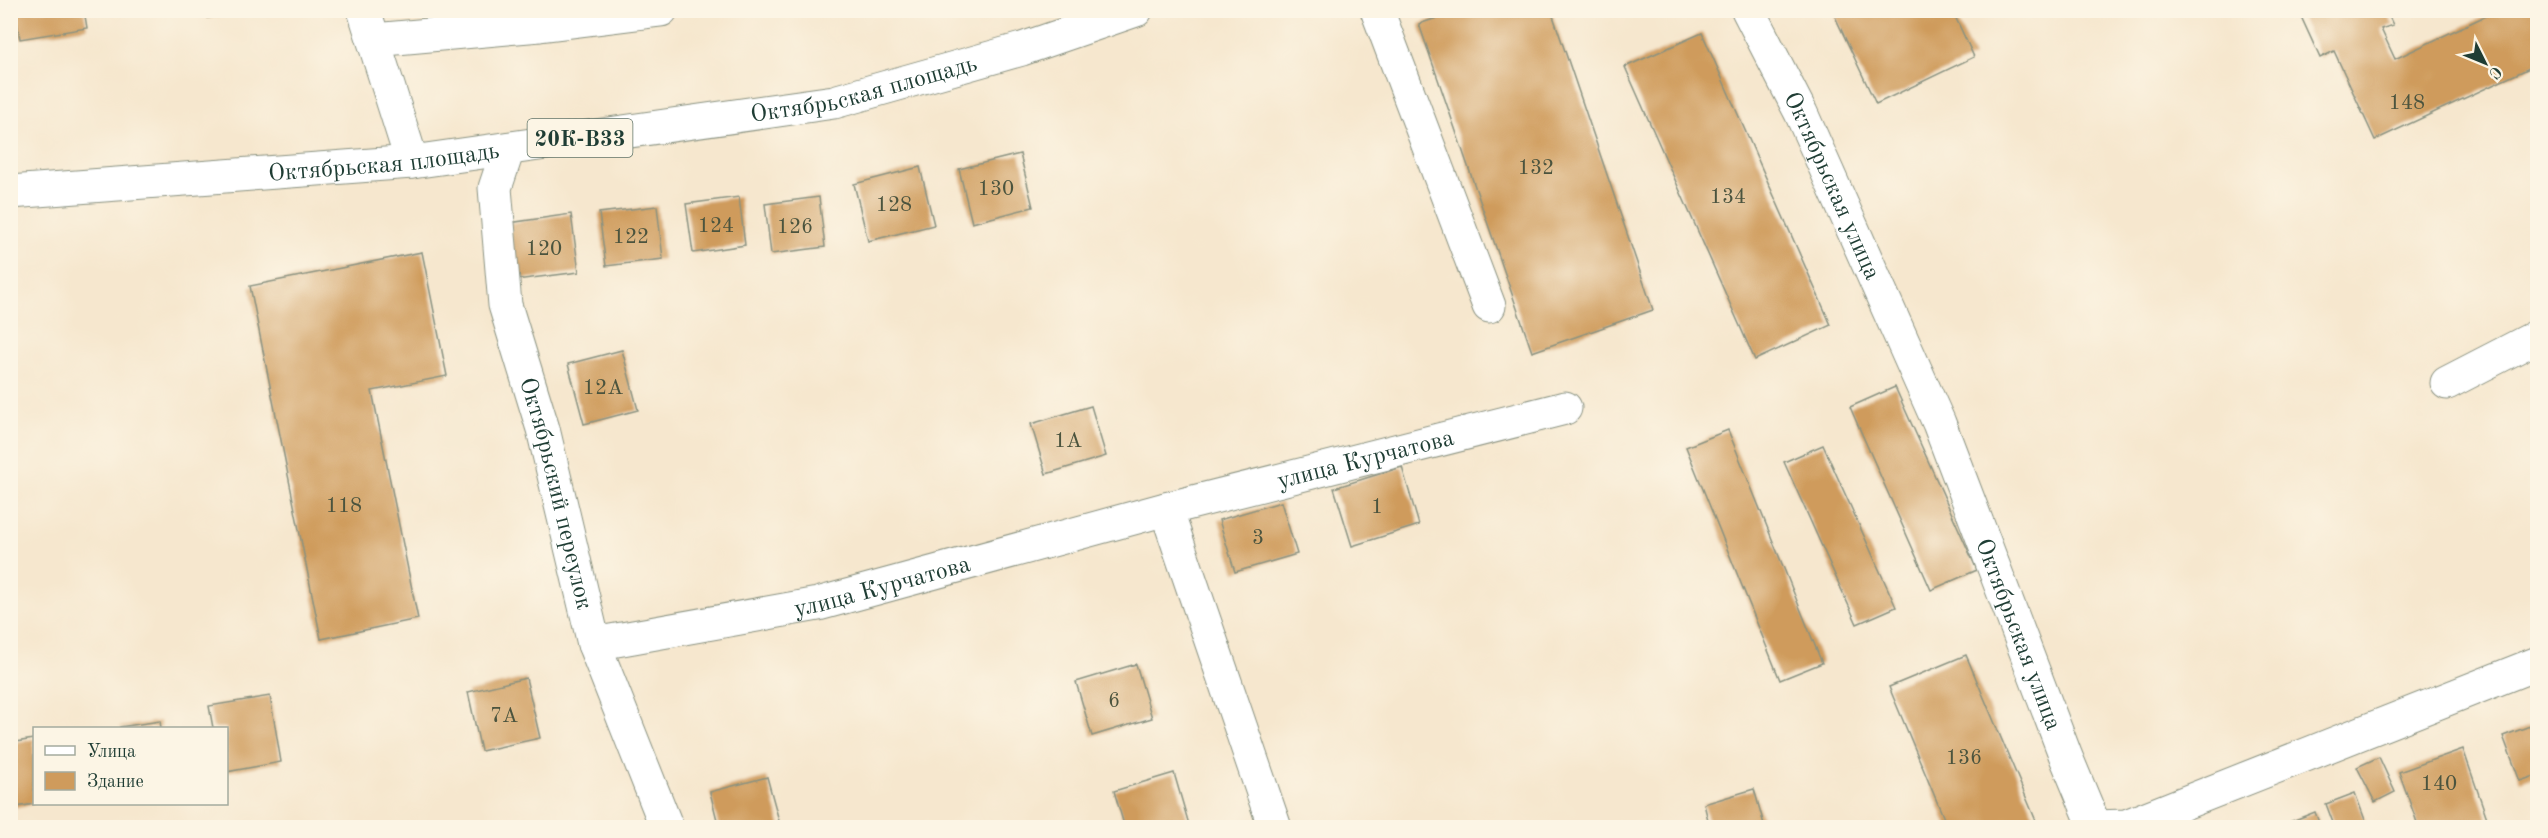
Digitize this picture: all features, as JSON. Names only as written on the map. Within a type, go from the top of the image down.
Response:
[{"type":"street","points":[[412,162],[369,26],[540,26],[661,10]]},
{"type":"street","name":"Октябрьская площадь","points":[[10,192],[412,162],[834,102],[1022,49],[1136,10]]},
{"type":"street","points":[[1377,10],[1489,306]]},
{"type":"street","name":"Октябрьская улица","points":[[1748,10],[1801,113],[1939,423],[2095,827],[2127,826],[2538,663]]},
{"type":"street","name":"Октябрьский переулок","points":[[508,149],[495,189],[505,305],[543,429],[594,644],[667,828]]},
{"type":"street","points":[[2447,383],[2538,336]]},
{"type":"street","name":"улица Курчатова","points":[[594,644],[818,604],[1166,509],[1565,408]]},
{"type":"street","points":[[1166,509],[1275,828]]},
{"type":"building","points":[[15,10],[84,10],[87,28],[20,39]]},
{"type":"building","points":[[206,10],[251,10],[251,12],[207,18]]},
{"type":"building","points":[[1460,10],[1551,10],[1653,310],[1532,352],[1419,24]]},
{"type":"building","points":[[1832,10],[1952,10],[1974,57],[1876,104]]},
{"type":"building","points":[[2298,10],[2386,10],[2393,25],[2381,29],[2395,59],[2498,10],[2538,10],[2538,64],[2375,140],[2334,51],[2320,58]]},
{"type":"building","points":[[1702,33],[1831,325],[1755,360],[1625,67]]},
{"type":"building","points":[[1020,154],[1033,207],[972,223],[959,169]]},
{"type":"building","points":[[920,167],[934,225],[868,241],[854,184]]},
{"type":"building","points":[[739,197],[745,245],[693,253],[686,204]]},
{"type":"building","points":[[819,197],[825,247],[771,254],[765,204]]},
{"type":"building","points":[[657,206],[663,259],[606,266],[599,213]]},
{"type":"building","points":[[571,214],[579,272],[516,280],[509,223]]},
{"type":"building","points":[[422,252],[447,376],[372,391],[418,619],[321,639],[250,286]]},
{"type":"building","points":[[622,350],[638,410],[584,424],[568,364]]},
{"type":"building","points":[[1895,387],[1977,570],[1931,590],[1850,407]]},
{"type":"building","points":[[1091,406],[1106,456],[1046,474],[1031,424]]},
{"type":"building","points":[[1728,430],[1822,663],[1780,680],[1686,447]]},
{"type":"building","points":[[1823,445],[1896,607],[1857,624],[1784,462]]},
{"type":"building","points":[[1402,467],[1419,525],[1352,546],[1334,488]]},
{"type":"building","points":[[1281,502],[1297,554],[1235,572],[1219,520]]},
{"type":"building","points":[[1966,655],[2039,828],[1948,828],[1889,687]]},
{"type":"building","points":[[1136,664],[1152,718],[1092,736],[1076,682]]},
{"type":"building","points":[[526,678],[540,738],[481,751],[468,692]]},
{"type":"building","points":[[270,696],[281,762],[228,772],[228,727],[213,727],[209,706]]},
{"type":"building","points":[[160,721],[161,727],[120,727]]},
{"type":"building","points":[[2538,723],[2538,775],[2520,781],[2503,736]]},
{"type":"building","points":[[33,739],[33,804],[10,808],[10,743]]},
{"type":"building","points":[[2463,749],[2488,821],[2469,828],[2419,828],[2399,772]]},
{"type":"building","points":[[2379,757],[2395,792],[2375,802],[2357,767]]},
{"type":"building","points":[[1174,773],[1190,828],[1125,828],[1114,791]]},
{"type":"building","points":[[767,777],[781,828],[719,828],[710,792]]},
{"type":"building","points":[[1754,789],[1765,828],[1710,828],[1704,804]]},
{"type":"building","points":[[2355,793],[2368,828],[2335,828],[2326,804]]},
{"type":"building","points":[[2315,812],[2321,828],[2283,828],[2282,825]]}]
